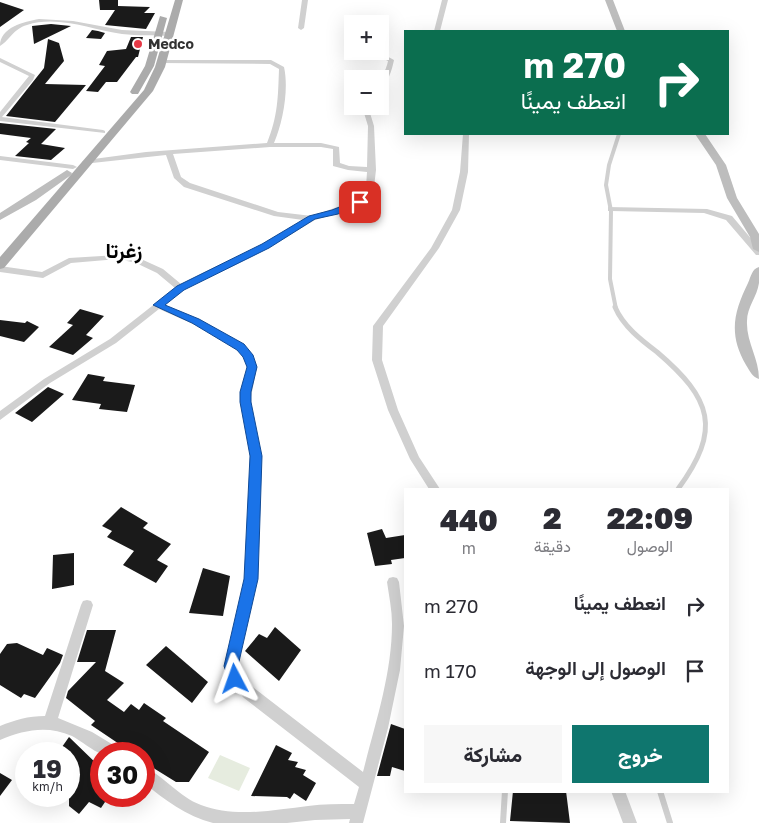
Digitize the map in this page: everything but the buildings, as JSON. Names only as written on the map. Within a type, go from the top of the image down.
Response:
[{"type":"main road","points":[[0,265],[70,170],[103,132],[140,84],[179,0]]},
{"type":"main road","points":[[0,251],[86,162],[148,91],[162,62],[165,12]]},
{"type":"street","points":[[301,28],[306,0]]},
{"type":"street","points":[[437,30],[445,0]]},
{"type":"street","points":[[609,0],[621,30]]},
{"type":"street","points":[[0,44],[10,31],[22,23],[33,20],[60,21],[124,32],[164,34]]},
{"type":"street","points":[[0,60],[32,75],[31,79],[0,118]]},
{"type":"street","points":[[162,62],[271,62],[278,64],[282,68],[281,103],[278,125],[270,145]]},
{"type":"street","points":[[0,416],[47,381],[112,340],[180,288],[265,246],[312,218],[360,202],[370,187],[372,170],[371,126],[368,115]]},
{"type":"street","points":[[0,118],[103,132]]},
{"type":"street","points":[[434,488],[415,458],[393,410],[377,360],[378,326],[435,248],[456,210],[464,172],[466,135]]},
{"type":"street","points":[[701,135],[721,165],[732,198],[755,237],[759,249]]},
{"type":"street","points":[[86,162],[169,152],[270,145],[321,145],[337,148],[336,164],[348,168],[372,170]]},
{"type":"street","points":[[169,152],[178,178],[187,185],[277,214],[312,218]]},
{"type":"street","points":[[0,158],[70,170]]},
{"type":"street","points":[[0,217],[32,198],[70,170]]},
{"type":"street","points":[[611,209],[717,213],[733,222],[759,253]]},
{"type":"street","points":[[0,269],[43,275],[69,261],[118,257],[138,261],[160,271],[180,288]]},
{"type":"street","points":[[759,271],[743,308],[741,323],[747,355],[759,374]]},
{"type":"street","points":[[158,305],[199,323],[240,347],[248,355],[252,367],[245,402],[256,456],[251,579],[231,666],[235,679],[249,693],[367,784]]},
{"type":"street","points":[[155,782],[180,801],[201,812],[240,820],[300,814],[357,817],[367,784],[389,691],[398,632],[397,606],[393,582]]},
{"type":"street","points":[[50,721],[87,605]]},
{"type":"street","points":[[0,733],[17,725],[50,721],[73,730],[94,742]]},
{"type":"street","points":[[619,793],[630,823]]},
{"type":"lane","points":[[619,135],[608,166],[606,186],[611,209],[611,298],[616,311],[628,327],[672,366],[693,388],[707,421],[708,435],[705,448],[692,471],[679,488]]},
{"type":"lane","points":[[503,823],[505,793]]},
{"type":"lane","points":[[661,793],[670,823]]},
{"type":"shaded area","points":[[220,755],[250,768],[239,791],[208,778]]},
{"type":"place","name":"Medco","points":[[138,44]]},
{"type":"district","name":"زغرتا","points":[[124,251]]},
{"type":"route","points":[[235,679],[231,666],[251,579],[256,456],[245,402],[252,367],[248,355],[240,347],[186,316],[158,305],[180,288],[265,246],[312,218],[360,202]]}]
